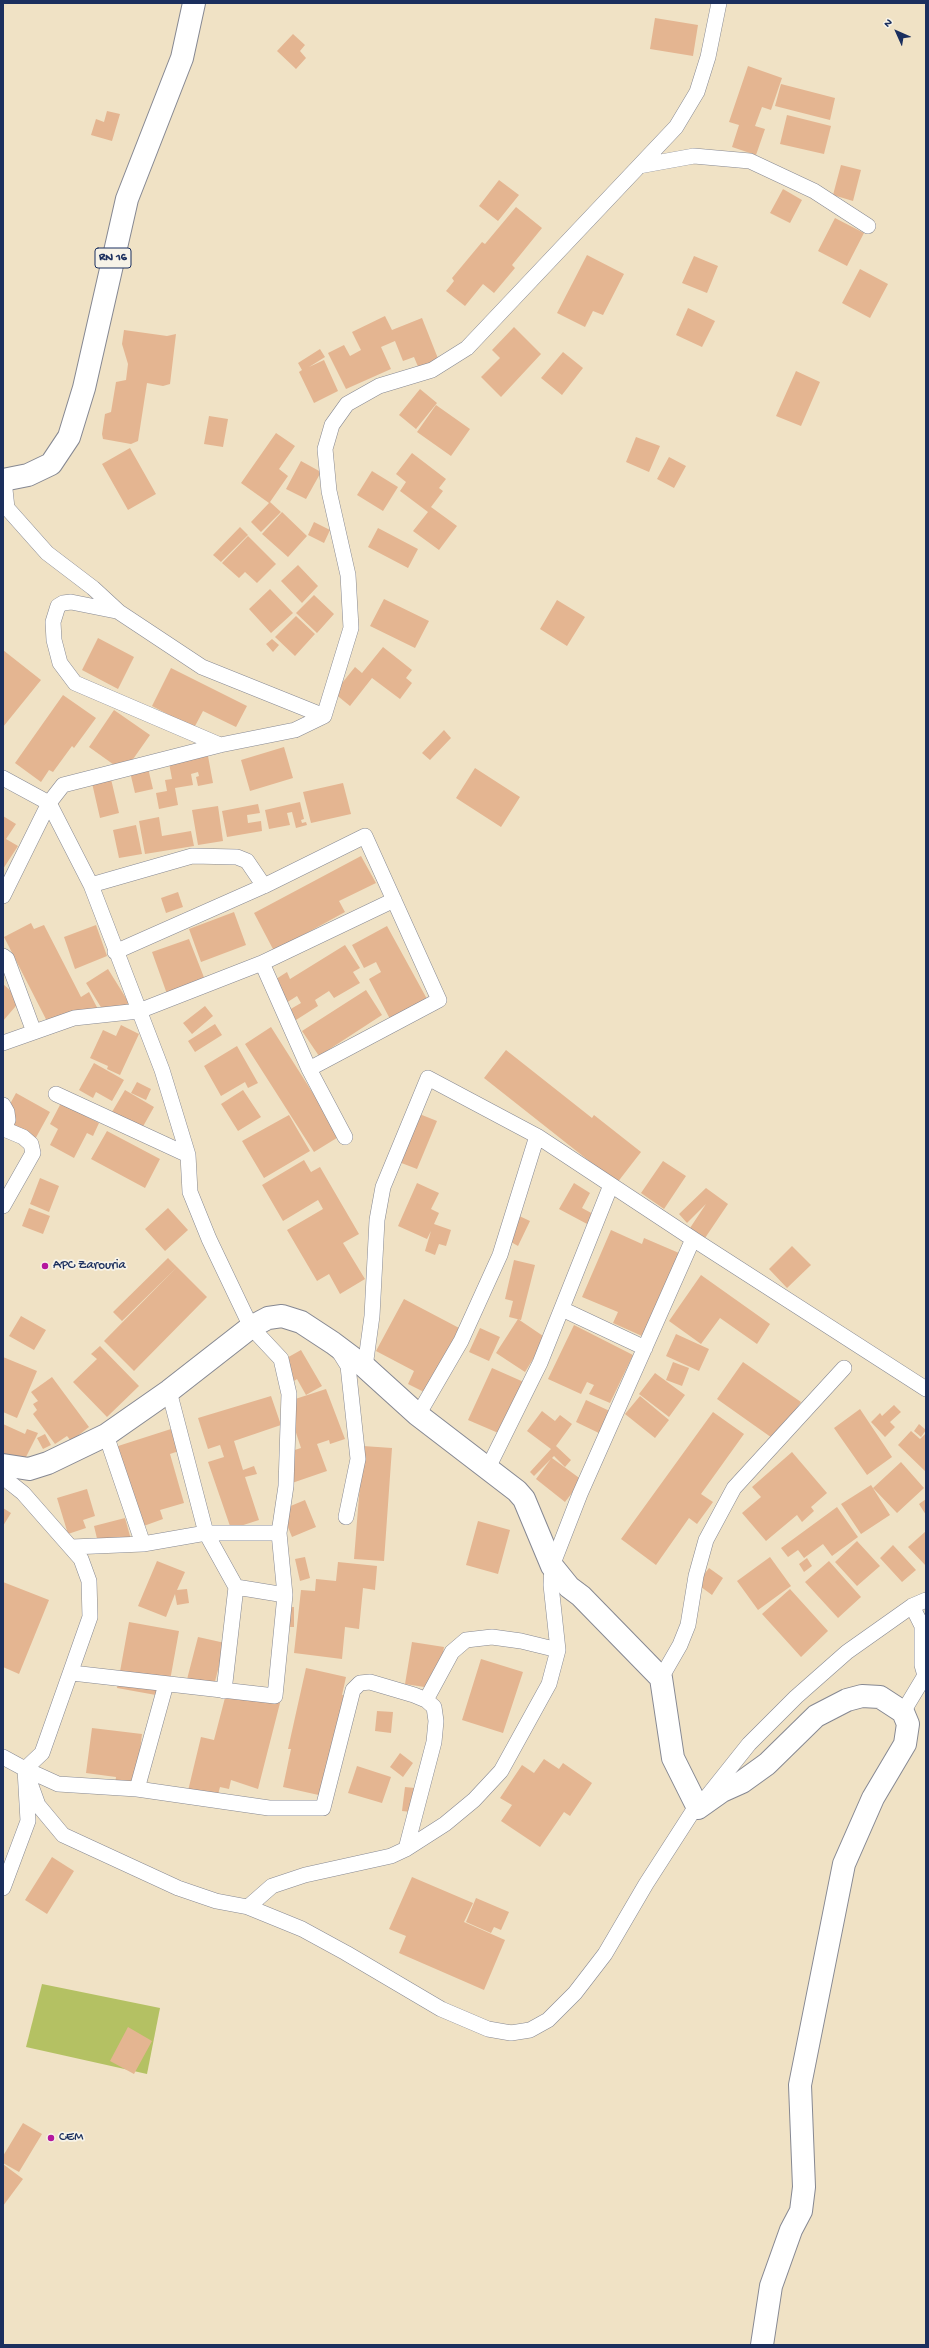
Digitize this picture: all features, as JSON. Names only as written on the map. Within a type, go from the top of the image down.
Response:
[{"type":"main road","name":"RN 16","points":[[4,480],[28,475],[51,464],[69,436],[84,388],[127,199],[182,58],[194,3]]},
{"type":"main road","points":[[3,1465],[29,1469],[48,1463],[106,1436],[169,1391],[251,1327],[268,1318],[282,1316],[301,1322],[333,1343],[365,1368],[418,1415],[488,1468],[517,1491],[524,1499],[552,1566],[569,1587],[586,1602],[661,1678],[673,1758],[698,1808],[722,1791],[742,1782],[767,1764],[816,1716],[847,1700],[862,1696],[880,1697],[903,1712],[908,1724],[905,1744],[873,1798],[844,1864],[800,2085],[804,2188],[801,2212],[791,2230],[771,2286],[762,2345]]},
{"type":"street","points":[[3,896],[48,803],[63,785],[220,745],[295,730],[324,716],[351,628],[348,575],[329,491],[325,449],[332,425],[347,404],[379,386],[432,370],[467,348],[676,127],[697,92],[708,57],[719,3]]},
{"type":"street","points":[[639,166],[694,156],[750,161],[814,191],[868,226]]},
{"type":"street","points":[[4,480],[7,508],[47,553],[93,588],[119,612],[202,667],[324,716]]},
{"type":"street","points":[[119,612],[71,602],[63,603],[58,606],[53,622],[54,640],[60,663],[75,683],[220,745]]},
{"type":"street","points":[[3,778],[48,803],[91,885],[115,952],[162,1070],[188,1155],[190,1192],[209,1239],[251,1327],[280,1359],[289,1394],[286,1486],[279,1533],[285,1595],[275,1696],[72,1673]]},
{"type":"street","points":[[115,952],[264,886],[365,836],[439,1000],[309,1069]]},
{"type":"street","points":[[91,885],[192,856],[237,857],[247,861],[264,886]]},
{"type":"street","points":[[3,1043],[74,1018],[139,1011],[262,963],[394,900]]},
{"type":"street","points":[[3,956],[7,959],[34,1032]]},
{"type":"street","points":[[262,963],[309,1069],[345,1137]]},
{"type":"street","points":[[365,1368],[372,1316],[377,1220],[383,1187],[428,1078],[537,1136],[693,1239],[926,1389]]},
{"type":"street","points":[[56,1094],[188,1155]]},
{"type":"street","points":[[3,1105],[7,1112],[8,1120],[3,1129],[23,1137],[31,1144],[33,1153],[3,1206]]},
{"type":"street","points":[[418,1415],[461,1341],[500,1255],[537,1136]]},
{"type":"street","points":[[488,1468],[540,1363],[611,1185]]},
{"type":"street","points":[[248,1907],[272,1886],[305,1875],[392,1856],[406,1849],[445,1824],[463,1810],[502,1771],[549,1684],[558,1650],[552,1585],[552,1566],[580,1494],[693,1239]]},
{"type":"street","points":[[562,1309],[645,1348]]},
{"type":"street","points":[[333,1343],[348,1366],[358,1459],[346,1517]]},
{"type":"street","points":[[661,1678],[680,1645],[688,1625],[696,1576],[706,1540],[734,1488],[844,1368]]},
{"type":"street","points":[[169,1391],[206,1534],[236,1587],[224,1691]]},
{"type":"street","points":[[106,1436],[143,1544]]},
{"type":"street","points":[[3,1477],[23,1493],[82,1559],[89,1581],[90,1617],[72,1673],[42,1753],[25,1769]]},
{"type":"street","points":[[72,1547],[143,1544],[206,1534],[279,1533]]},
{"type":"street","points":[[236,1587],[285,1595]]},
{"type":"street","points":[[25,1769],[38,1805],[63,1835],[178,1888],[216,1901],[248,1907],[302,1929],[441,2009],[488,2029],[512,2033],[530,2030],[548,2020],[575,1993],[605,1954],[693,1811],[698,1808],[749,1744],[796,1697],[847,1652],[912,1606],[926,1600]]},
{"type":"street","points":[[903,1712],[925,1678],[921,1649],[922,1626],[912,1606]]},
{"type":"street","points":[[426,1700],[452,1652],[466,1640],[492,1637],[521,1641],[558,1650]]},
{"type":"street","points":[[3,1757],[58,1784],[137,1789],[269,1808],[323,1808],[354,1690],[360,1683],[370,1682],[386,1685],[426,1700],[434,1707],[436,1721],[434,1742],[406,1849]]},
{"type":"street","points":[[137,1789],[166,1684]]},
{"type":"street","points":[[3,1888],[28,1821],[25,1769]]},
{"type":"green space","points":[[42,1984],[160,2008],[147,2074],[26,2047]]},
{"type":"building","points":[[655,18],[698,25],[693,56],[650,49]]},
{"type":"building","points":[[293,34],[305,45],[300,51],[306,58],[296,69],[277,51]]},
{"type":"building","points":[[748,66],[782,78],[771,110],[762,107],[755,126],[765,129],[756,155],[732,147],[739,125],[729,122]]},
{"type":"building","points":[[781,84],[835,98],[830,120],[775,106]]},
{"type":"building","points":[[107,111],[120,114],[112,141],[91,135],[96,119],[104,122]]},
{"type":"building","points":[[787,115],[831,126],[824,154],[780,144]]},
{"type":"building","points":[[841,165],[861,170],[853,201],[833,195]]},
{"type":"building","points":[[499,180],[519,195],[498,221],[479,206]]},
{"type":"building","points":[[783,189],[802,200],[790,223],[770,213]]},
{"type":"building","points":[[516,207],[542,228],[512,265],[515,268],[494,293],[483,284],[465,306],[446,291],[454,281],[452,278],[482,242],[485,244]]},
{"type":"building","points":[[835,218],[864,233],[847,266],[818,251]]},
{"type":"building","points":[[587,255],[624,274],[603,315],[593,311],[585,327],[557,313]]},
{"type":"building","points":[[694,256],[718,266],[707,293],[682,283]]},
{"type":"building","points":[[860,269],[888,284],[870,318],[842,303]]},
{"type":"building","points":[[688,308],[715,321],[702,347],[676,335]]},
{"type":"building","points":[[385,316],[392,330],[422,318],[439,361],[419,369],[414,357],[403,361],[395,341],[381,347],[391,369],[346,389],[328,353],[344,345],[350,356],[361,350],[352,332]]},
{"type":"building","points":[[514,327],[541,354],[501,397],[481,377],[500,358],[492,350]]},
{"type":"building","points":[[124,330],[167,336],[176,334],[170,384],[163,386],[147,383],[138,441],[131,444],[103,439],[102,434],[105,414],[111,412],[116,382],[126,380],[128,364],[122,344]]},
{"type":"building","points":[[320,349],[325,357],[309,367],[324,360],[338,391],[314,403],[299,372],[302,370],[298,363]]},
{"type":"building","points":[[563,352],[583,368],[562,395],[541,378]]},
{"type":"building","points":[[796,371],[820,382],[801,426],[776,416]]},
{"type":"building","points":[[420,389],[437,403],[416,429],[399,415]]},
{"type":"building","points":[[436,405],[470,429],[451,456],[417,432]]},
{"type":"building","points":[[209,416],[228,419],[223,447],[204,444]]},
{"type":"building","points":[[276,433],[295,446],[279,469],[288,476],[270,502],[281,512],[261,532],[251,522],[269,503],[241,483]]},
{"type":"building","points":[[636,437],[660,446],[649,472],[626,462]]},
{"type":"building","points":[[130,448],[156,494],[128,510],[102,464]]},
{"type":"building","points":[[412,453],[446,479],[439,488],[443,491],[431,507],[457,526],[439,550],[413,531],[428,512],[400,491],[406,482],[396,474]]},
{"type":"building","points":[[669,457],[686,466],[674,488],[657,479]]},
{"type":"building","points":[[301,461],[321,472],[306,499],[286,489]]},
{"type":"building","points":[[372,471],[398,487],[383,511],[357,495]]},
{"type":"building","points":[[282,512],[307,536],[288,557],[262,534]]},
{"type":"building","points":[[314,522],[330,530],[324,543],[308,535]]},
{"type":"building","points":[[240,527],[248,535],[221,562],[213,555]]},
{"type":"building","points":[[378,528],[418,549],[408,568],[368,547]]},
{"type":"building","points":[[248,536],[276,564],[257,583],[245,572],[239,578],[222,563]]},
{"type":"building","points":[[298,565],[318,586],[302,603],[281,581]]},
{"type":"building","points":[[270,589],[293,613],[271,633],[249,609]]},
{"type":"building","points":[[314,595],[334,614],[317,633],[296,613]]},
{"type":"building","points":[[384,599],[429,621],[415,648],[370,626]]},
{"type":"building","points":[[557,600],[585,617],[567,646],[540,629]]},
{"type":"building","points":[[296,616],[315,634],[295,656],[275,637]]},
{"type":"building","points":[[98,638],[134,657],[118,689],[82,670]]},
{"type":"building","points":[[272,639],[279,645],[273,652],[266,644]]},
{"type":"building","points":[[383,647],[412,670],[406,678],[412,683],[400,699],[372,678],[350,706],[334,693],[355,667],[362,673]]},
{"type":"building","points":[[3,650],[41,680],[3,727]]},
{"type":"building","points":[[171,668],[247,706],[236,727],[203,711],[194,728],[152,706]]},
{"type":"building","points":[[63,695],[96,718],[74,748],[72,746],[53,772],[49,770],[41,782],[15,763]]},
{"type":"building","points":[[114,710],[150,735],[124,772],[89,747]]},
{"type":"building","points":[[444,730],[451,738],[430,760],[422,753]]},
{"type":"building","points":[[284,747],[293,778],[250,791],[241,760]]},
{"type":"building","points":[[208,756],[213,783],[198,786],[196,777],[199,776],[198,772],[191,774],[193,785],[175,788],[178,805],[159,809],[156,793],[167,791],[165,780],[172,779],[169,763]]},
{"type":"building","points":[[148,768],[153,789],[135,793],[130,772]]},
{"type":"building","points":[[475,768],[520,797],[501,827],[456,798]]},
{"type":"building","points":[[111,779],[119,813],[100,818],[92,783]]},
{"type":"building","points":[[343,783],[351,814],[311,823],[303,792]]},
{"type":"building","points":[[300,802],[304,819],[301,820],[302,823],[306,822],[307,825],[296,828],[292,812],[287,813],[290,825],[269,829],[265,810]]},
{"type":"building","points":[[258,804],[260,813],[247,815],[248,823],[261,821],[262,831],[227,837],[222,811]]},
{"type":"building","points":[[218,806],[223,841],[198,845],[192,810]]},
{"type":"building","points":[[3,816],[16,824],[6,839],[18,846],[3,869]]},
{"type":"building","points":[[159,817],[162,836],[191,831],[194,846],[145,854],[139,821]]},
{"type":"building","points":[[136,825],[142,854],[119,858],[113,830]]},
{"type":"building","points":[[361,856],[376,883],[339,901],[345,912],[274,951],[254,913]]},
{"type":"building","points":[[178,892],[183,907],[166,913],[161,898]]},
{"type":"building","points":[[234,912],[246,945],[201,962],[189,929]]},
{"type":"building","points":[[31,923],[34,929],[44,925],[81,997],[89,992],[101,1015],[52,1031],[4,937]]},
{"type":"building","points":[[96,925],[107,956],[75,969],[64,937]]},
{"type":"building","points":[[387,926],[427,999],[390,1019],[369,979],[381,972],[376,962],[364,968],[352,945]]},
{"type":"building","points":[[189,939],[205,980],[167,994],[152,952]]},
{"type":"building","points":[[345,945],[360,968],[353,972],[360,983],[334,998],[329,991],[315,1000],[318,1006],[296,1020],[289,1010],[301,1003],[297,996],[286,1003],[273,981],[287,972],[290,979]]},
{"type":"building","points":[[108,969],[129,1003],[107,1017],[86,983]]},
{"type":"building","points":[[3,984],[21,1000],[3,1021]]},
{"type":"building","points":[[366,990],[382,1015],[319,1056],[302,1031]]},
{"type":"building","points":[[205,1006],[213,1016],[192,1034],[183,1023]]},
{"type":"building","points":[[215,1024],[222,1035],[195,1052],[188,1041]]},
{"type":"building","points":[[121,1025],[139,1034],[120,1075],[107,1069],[108,1066],[90,1058],[103,1030],[116,1036]]},
{"type":"building","points":[[271,1027],[340,1136],[314,1152],[245,1044]]},
{"type":"building","points":[[237,1046],[258,1083],[248,1088],[245,1082],[221,1096],[204,1066]]},
{"type":"building","points":[[506,1050],[592,1118],[594,1115],[641,1152],[617,1183],[484,1078]]},
{"type":"building","points":[[94,1063],[124,1080],[112,1101],[96,1092],[93,1098],[79,1090]]},
{"type":"building","points":[[137,1082],[151,1089],[146,1100],[131,1093]]},
{"type":"building","points":[[125,1090],[154,1107],[141,1130],[112,1112]]},
{"type":"building","points":[[243,1090],[261,1117],[238,1131],[221,1104]]},
{"type":"building","points":[[16,1093],[50,1112],[33,1143],[3,1117]]},
{"type":"building","points":[[61,1103],[99,1123],[93,1136],[87,1133],[74,1158],[50,1145],[58,1129],[50,1124]]},
{"type":"building","points":[[412,1111],[437,1121],[417,1169],[391,1159]]},
{"type":"building","points":[[289,1115],[310,1151],[264,1178],[242,1141]]},
{"type":"building","points":[[107,1131],[160,1159],[145,1188],[91,1159]]},
{"type":"building","points":[[304,1160],[311,1172],[320,1167],[359,1234],[343,1243],[365,1279],[340,1294],[329,1274],[317,1281],[287,1230],[323,1209],[318,1200],[283,1221],[262,1185]]},
{"type":"building","points":[[663,1161],[686,1176],[664,1209],[641,1193]]},
{"type":"building","points":[[40,1178],[59,1186],[49,1212],[30,1204]]},
{"type":"building","points":[[417,1183],[439,1193],[431,1209],[439,1213],[434,1224],[451,1230],[446,1246],[439,1244],[435,1255],[425,1251],[431,1231],[427,1239],[398,1226]]},
{"type":"building","points":[[574,1183],[590,1193],[582,1208],[595,1215],[589,1225],[559,1209]]},
{"type":"building","points":[[706,1188],[728,1204],[705,1238],[690,1228],[706,1204],[687,1223],[679,1214]]},
{"type":"building","points":[[29,1208],[50,1216],[43,1234],[22,1226]]},
{"type":"building","points":[[168,1208],[188,1230],[165,1251],[145,1229]]},
{"type":"building","points":[[515,1214],[530,1221],[518,1246],[504,1238]]},
{"type":"building","points":[[611,1230],[642,1244],[644,1238],[679,1253],[642,1336],[613,1323],[618,1312],[582,1297]]},
{"type":"building","points":[[792,1246],[811,1265],[787,1288],[769,1269]]},
{"type":"building","points":[[168,1258],[177,1267],[122,1321],[113,1312]]},
{"type":"building","points":[[514,1260],[535,1265],[521,1320],[509,1317],[513,1301],[505,1299]]},
{"type":"building","points":[[177,1267],[207,1297],[134,1371],[104,1341]]},
{"type":"building","points":[[701,1275],[770,1324],[757,1344],[720,1318],[701,1344],[669,1321]]},
{"type":"building","points":[[404,1299],[461,1329],[434,1397],[408,1384],[414,1371],[376,1351]]},
{"type":"building","points":[[21,1316],[46,1330],[34,1350],[9,1336]]},
{"type":"building","points":[[518,1319],[546,1338],[525,1372],[496,1353]]},
{"type":"building","points":[[574,1325],[633,1355],[610,1403],[589,1394],[594,1385],[587,1382],[581,1394],[548,1379]]},
{"type":"building","points":[[480,1328],[500,1337],[489,1361],[469,1352]]},
{"type":"building","points":[[676,1334],[709,1349],[699,1371],[666,1356]]},
{"type":"building","points":[[100,1346],[139,1386],[107,1417],[73,1382],[97,1359],[91,1354]]},
{"type":"building","points":[[301,1350],[322,1386],[306,1395],[297,1379],[288,1385],[276,1364]]},
{"type":"building","points":[[3,1357],[37,1371],[17,1418],[3,1412]]},
{"type":"building","points":[[673,1362],[689,1368],[682,1386],[666,1380]]},
{"type":"building","points":[[743,1362],[801,1402],[775,1440],[717,1399]]},
{"type":"building","points":[[492,1368],[526,1383],[503,1435],[468,1420]]},
{"type":"building","points":[[655,1373],[685,1395],[669,1417],[639,1394]]},
{"type":"building","points":[[52,1377],[89,1427],[71,1441],[67,1436],[55,1444],[33,1414],[37,1410],[33,1404],[38,1401],[31,1392]]},
{"type":"building","points":[[326,1389],[345,1439],[330,1444],[329,1440],[317,1444],[327,1471],[292,1483],[282,1454],[301,1448],[286,1402]]},
{"type":"building","points":[[271,1396],[281,1425],[234,1441],[243,1470],[254,1466],[257,1474],[245,1477],[259,1520],[231,1529],[208,1462],[224,1457],[220,1445],[208,1449],[198,1418]]},
{"type":"building","points":[[640,1396],[669,1420],[655,1438],[625,1414]]},
{"type":"building","points":[[586,1400],[614,1413],[603,1435],[576,1422]]},
{"type":"building","points":[[894,1405],[901,1412],[890,1422],[895,1427],[885,1437],[871,1422],[880,1413],[882,1416]]},
{"type":"building","points":[[860,1409],[892,1457],[867,1475],[834,1428]]},
{"type":"building","points":[[542,1411],[555,1421],[560,1415],[572,1424],[556,1446],[571,1460],[565,1467],[554,1456],[552,1458],[582,1480],[565,1502],[536,1479],[551,1459],[534,1476],[530,1472],[551,1449],[527,1431]]},
{"type":"building","points":[[713,1412],[744,1434],[701,1494],[713,1502],[697,1524],[689,1518],[656,1565],[621,1539]]},
{"type":"building","points":[[3,1424],[25,1434],[27,1429],[38,1433],[22,1465],[3,1456]]},
{"type":"building","points":[[919,1424],[926,1430],[921,1437],[914,1431]]},
{"type":"building","points":[[171,1429],[179,1451],[170,1454],[184,1503],[160,1510],[163,1519],[141,1527],[115,1447]]},
{"type":"building","points":[[911,1431],[920,1439],[926,1433],[926,1472],[898,1445]]},
{"type":"building","points":[[45,1434],[51,1445],[43,1449],[37,1438]]},
{"type":"building","points":[[363,1446],[392,1448],[384,1561],[354,1559]]},
{"type":"building","points":[[792,1452],[827,1493],[811,1507],[814,1511],[802,1522],[797,1515],[766,1541],[742,1513],[761,1497],[752,1487]]},
{"type":"building","points":[[901,1462],[924,1488],[897,1513],[873,1488]]},
{"type":"building","points":[[871,1485],[890,1515],[861,1534],[841,1504]]},
{"type":"building","points":[[87,1489],[95,1516],[83,1520],[86,1528],[68,1534],[57,1498]]},
{"type":"building","points":[[926,1499],[926,1515],[919,1504]]},
{"type":"building","points":[[305,1500],[316,1527],[292,1537],[281,1510]]},
{"type":"building","points":[[837,1507],[858,1537],[832,1556],[823,1544],[804,1558],[798,1550],[788,1557],[781,1548]]},
{"type":"building","points":[[3,1508],[11,1513],[3,1526]]},
{"type":"building","points":[[125,1518],[132,1543],[100,1551],[94,1526]]},
{"type":"building","points":[[478,1521],[510,1530],[498,1574],[466,1565]]},
{"type":"building","points":[[926,1531],[926,1566],[908,1547]]},
{"type":"building","points":[[857,1541],[880,1566],[857,1586],[835,1562]]},
{"type":"building","points":[[893,1545],[916,1570],[902,1582],[880,1558]]},
{"type":"building","points":[[305,1557],[310,1578],[300,1581],[295,1559]]},
{"type":"building","points":[[770,1557],[791,1586],[758,1610],[737,1581]]},
{"type":"building","points":[[807,1558],[812,1566],[804,1572],[799,1564]]},
{"type":"building","points":[[157,1561],[185,1572],[177,1590],[187,1589],[189,1603],[177,1605],[175,1594],[166,1617],[138,1606]]},
{"type":"building","points":[[829,1561],[861,1597],[838,1618],[805,1582]]},
{"type":"building","points":[[338,1562],[377,1566],[375,1590],[363,1588],[359,1629],[345,1627],[342,1659],[294,1653],[301,1590],[315,1591],[316,1579],[336,1581]]},
{"type":"building","points":[[709,1568],[723,1578],[712,1595],[697,1584]]},
{"type":"building","points":[[3,1582],[49,1600],[19,1674],[3,1667]]},
{"type":"building","points":[[790,1589],[828,1631],[801,1657],[762,1614]]},
{"type":"building","points":[[285,1607],[294,1607],[294,1627],[284,1627]]},
{"type":"building","points":[[129,1622],[179,1631],[167,1697],[117,1688]]},
{"type":"building","points":[[198,1637],[225,1643],[212,1693],[185,1687]]},
{"type":"building","points":[[412,1642],[444,1647],[437,1689],[405,1684]]},
{"type":"building","points":[[481,1659],[523,1672],[503,1733],[462,1720]]},
{"type":"building","points":[[306,1668],[346,1677],[342,1695],[356,1698],[323,1796],[283,1787],[291,1749],[288,1749]]},
{"type":"building","points":[[227,1690],[280,1703],[258,1789],[231,1780],[229,1789],[220,1787],[216,1802],[187,1795],[201,1737],[214,1740]]},
{"type":"building","points":[[377,1711],[393,1712],[391,1733],[375,1731]]},
{"type":"building","points":[[92,1728],[142,1734],[135,1794],[114,1791],[116,1777],[86,1773]]},
{"type":"building","points":[[400,1753],[413,1763],[403,1777],[390,1767]]},
{"type":"building","points":[[544,1759],[559,1769],[563,1763],[592,1783],[570,1816],[564,1812],[540,1847],[501,1821],[512,1805],[500,1798],[522,1765],[534,1773]]},
{"type":"building","points":[[357,1766],[391,1777],[382,1803],[348,1793]]},
{"type":"building","points":[[405,1787],[424,1789],[421,1813],[402,1811]]},
{"type":"building","points":[[52,1857],[74,1871],[47,1914],[25,1900]]},
{"type":"building","points":[[412,1877],[473,1903],[464,1922],[505,1940],[484,1990],[399,1953],[406,1936],[389,1929]]},
{"type":"building","points":[[476,1898],[509,1912],[501,1930],[494,1927],[491,1933],[466,1922]]},
{"type":"building","points":[[128,2027],[152,2041],[134,2074],[110,2061]]},
{"type":"building","points":[[23,2123],[42,2134],[19,2172],[3,2163],[3,2156]]},
{"type":"building","points":[[3,2164],[23,2179],[3,2206]]},
{"type":"place","name":"APC Zarouria","points":[[45,1266]]},
{"type":"place","name":"CEM","points":[[51,2138]]}]
